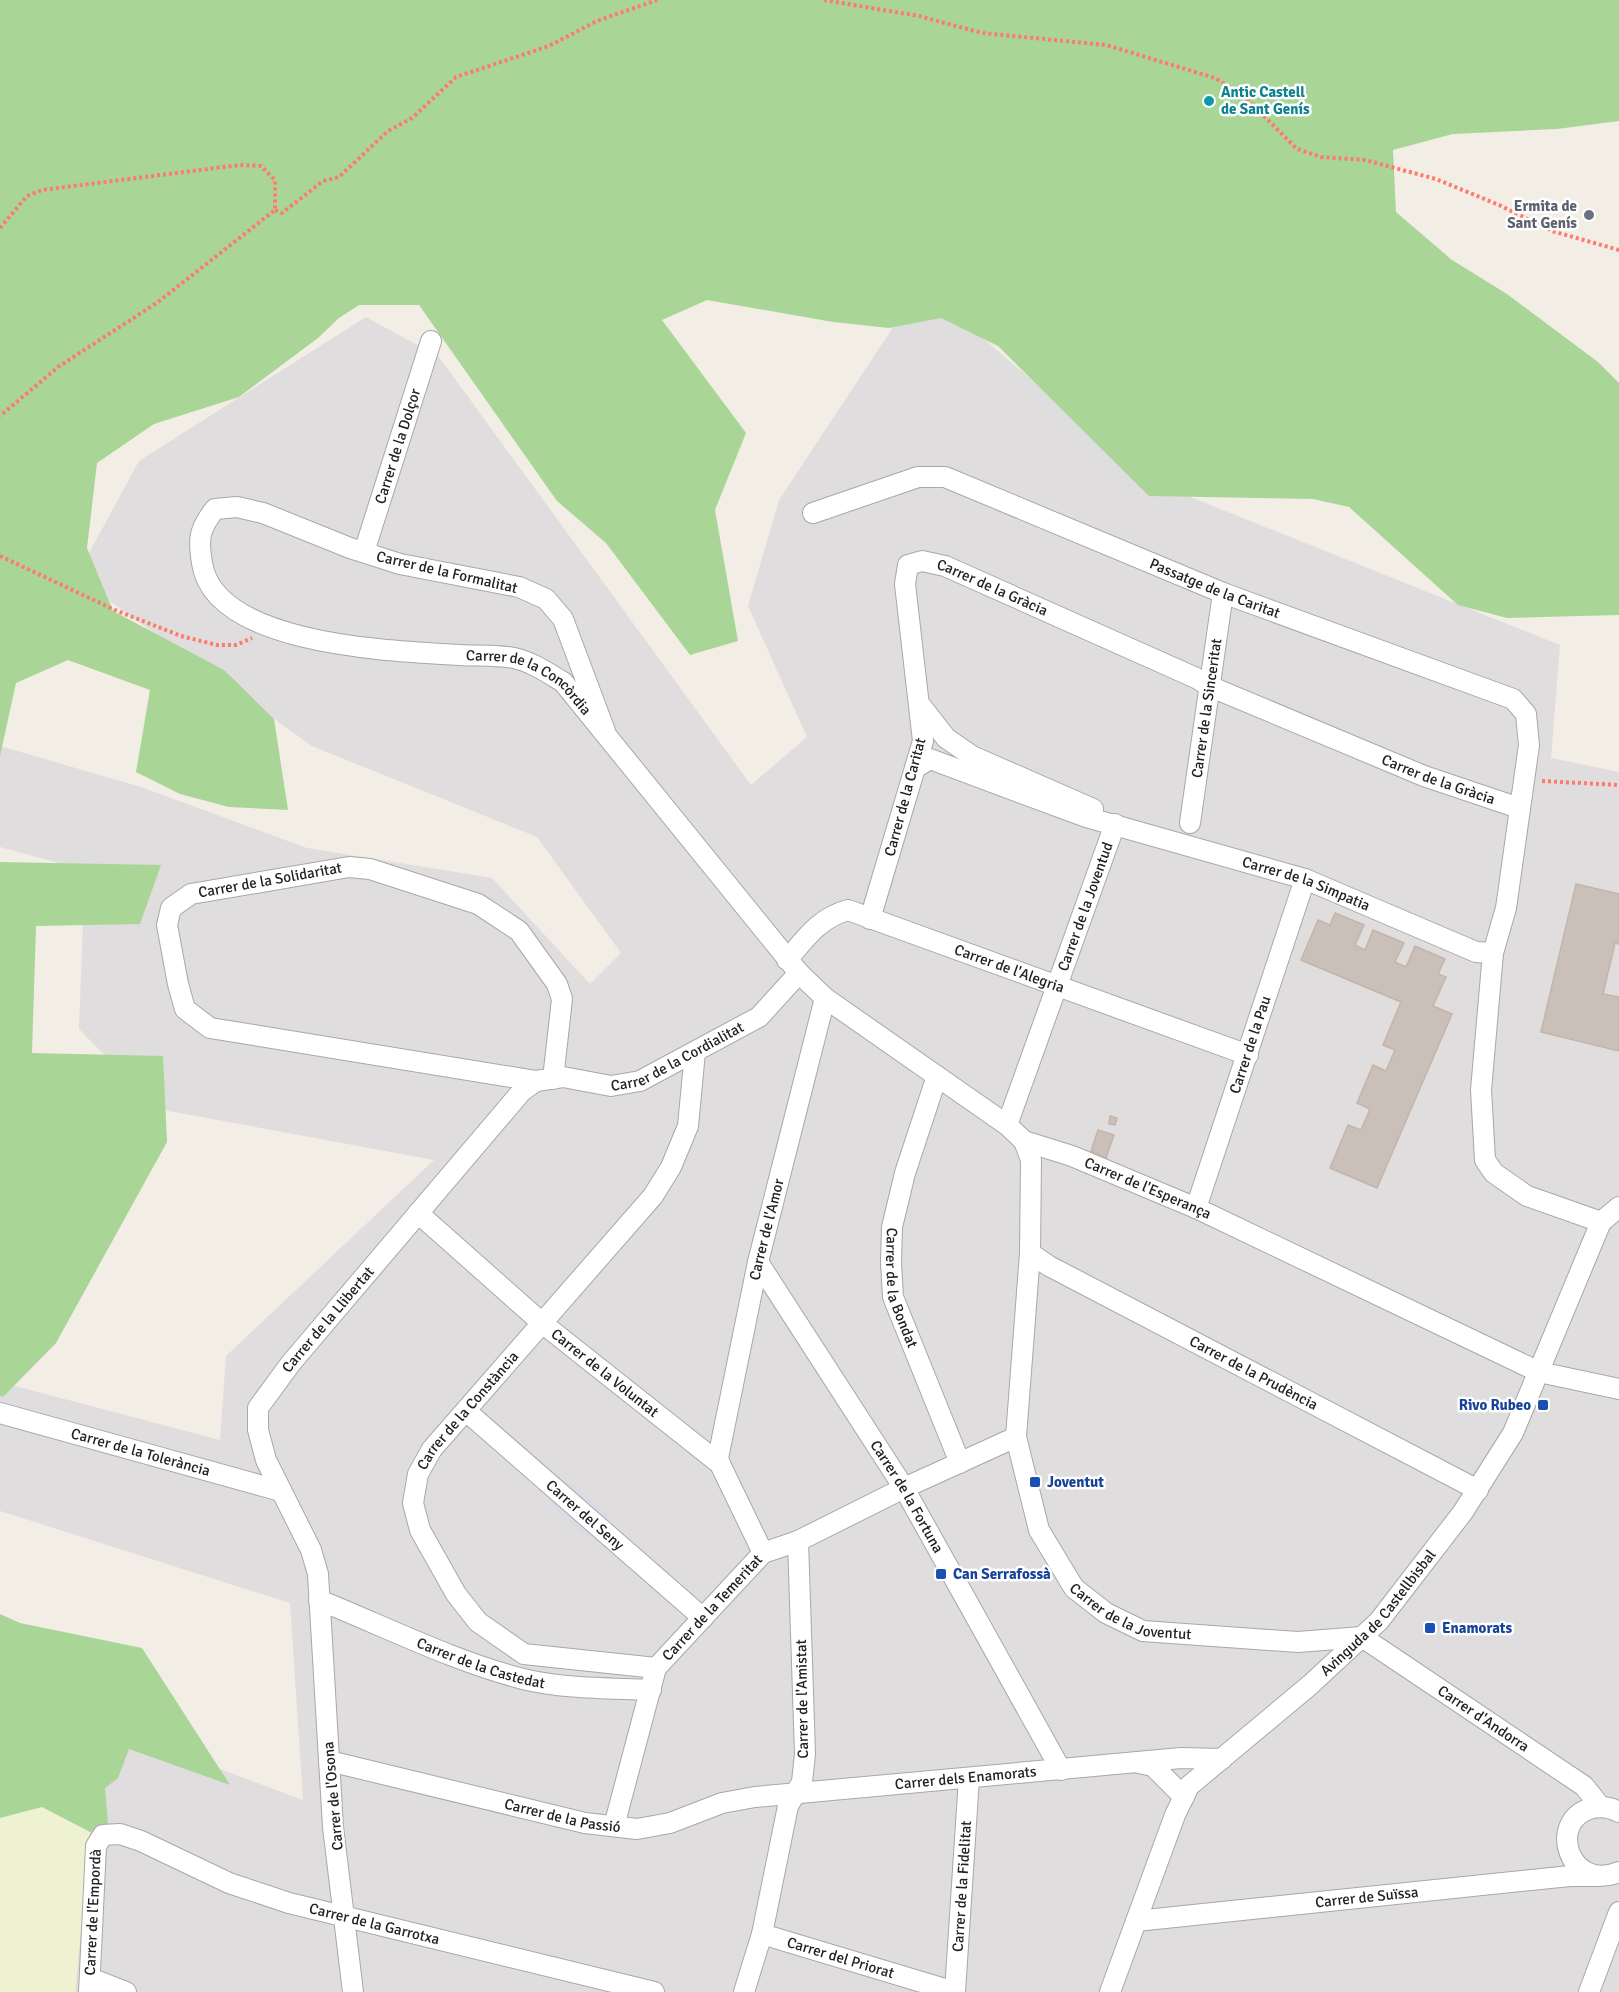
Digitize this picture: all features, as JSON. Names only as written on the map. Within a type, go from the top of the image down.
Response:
[{"type":"street","name":"Carrer de la Dolçor","points":[[364,552],[431,341]]},
{"type":"street","name":"Passatge de la Caritat","points":[[813,513],[918,477],[945,477],[1223,592],[1513,699],[1526,714],[1529,745],[1519,808]]},
{"type":"street","name":"Carrer de la Formalitat","points":[[200,546],[202,525],[215,509],[237,507],[263,513],[400,564],[519,587],[546,599],[563,619],[605,731]]},
{"type":"street","name":"Carrer de la Concòrdia","points":[[200,546],[204,572],[219,599],[253,620],[274,628],[313,641],[514,658],[538,667],[563,682],[605,731],[793,967]]},
{"type":"street","name":"Carrer de la Gràcia","points":[[908,565],[922,561],[945,566],[1196,678],[1209,686],[1424,776],[1519,808]]},
{"type":"street","name":"Carrer de la Caritat","points":[[870,919],[923,741],[921,706],[905,585],[908,565]]},
{"type":"street","name":"Carrer de la Sinceritat","points":[[1190,823],[1223,592]]},
{"type":"street","name":"Carrer de la Simpatia","points":[[921,706],[946,738],[972,756],[1081,802],[1115,824]]},
{"type":"street","name":"Carrer de la Simpatia","points":[[915,768],[930,759],[1046,804],[1208,853],[1305,879],[1476,952],[1493,954]]},
{"type":"street","points":[[1519,808],[1506,908],[1493,954],[1481,1090],[1485,1160],[1494,1173],[1527,1196],[1601,1222]]},
{"type":"street","name":"Carrer de la Joventud","points":[[1007,1125],[1115,824]]},
{"type":"street","name":"Carrer de la Solidaritat","points":[[349,867],[370,869],[478,904],[519,931],[557,984],[562,999],[544,1080],[210,1028],[185,1009],[167,926],[171,908],[191,894],[349,867]]},
{"type":"street","name":"Carrer de la Pau","points":[[1196,1208],[1305,879]]},
{"type":"street","name":"Carrer de l'Alegria","points":[[793,967],[819,923],[833,914],[848,910],[1248,1055]]},
{"type":"street","name":"Carrer de l'Esperança","points":[[793,967],[825,998],[1007,1125],[1024,1141],[1072,1156],[1196,1208],[1539,1372],[1619,1389]]},
{"type":"street","name":"Carrer de la Cordialitat","points":[[544,1080],[563,1077],[611,1086],[640,1081],[759,1017],[793,967]]},
{"type":"street","name":"Carrer de l'Amor","points":[[720,1464],[718,1458],[758,1262],[825,998]]},
{"type":"street","name":"Carrer de la Constància","points":[[656,1668],[524,1654],[478,1622],[456,1594],[420,1530],[413,1503],[418,1474],[432,1449],[653,1196],[671,1167],[688,1126],[695,1052]]},
{"type":"street","name":"Carrer de la Bondat","points":[[937,1076],[905,1173],[892,1227],[893,1297],[960,1463]]},
{"type":"street","name":"Carrer de la Llibertat","points":[[319,1600],[318,1574],[311,1550],[266,1460],[258,1430],[258,1408],[291,1363],[522,1091],[544,1080]]},
{"type":"street","name":"Carrer de la Joventut","points":[[1024,1141],[1031,1160],[1030,1253],[1016,1437],[1038,1530],[1074,1588],[1106,1613],[1143,1631],[1298,1642],[1362,1637]]},
{"type":"street","name":"Avinguda de Castellbisbal","points":[[1110,1992],[1189,1786],[1310,1685],[1379,1621],[1478,1490],[1513,1433],[1601,1222],[1619,1207]]},
{"type":"street","name":"Carrer de la Voluntat","points":[[418,1213],[542,1323],[720,1464],[762,1553]]},
{"type":"street","name":"Carrer de la Prudència","points":[[1030,1253],[1049,1266],[1478,1490]]},
{"type":"street","name":"Carrer de la Fortuna","points":[[758,1262],[904,1488],[1061,1770]]},
{"type":"street","name":"Carrer del Seny","points":[[466,1411],[704,1618]]},
{"type":"street","name":"Carrer de la Tolerància","points":[[0,1413],[281,1491]]},
{"type":"street","name":"Carrer de la Temeritat","points":[[614,1826],[656,1668],[762,1553],[798,1541],[904,1488],[1016,1437]]},
{"type":"street","name":"Carrer de l'Amistat","points":[[744,1992],[762,1934],[788,1806],[802,1782],[805,1754],[798,1541]]},
{"type":"street","name":"Carrer de la Castedat","points":[[319,1600],[483,1667],[526,1680],[579,1687],[651,1690]]},
{"type":"street","name":"Carrer de l'Osona","points":[[319,1600],[333,1827],[353,1992]]},
{"type":"street","name":"Carrer d'Andorra","points":[[1362,1637],[1584,1786],[1610,1809]]},
{"type":"street","name":"Carrer dels Enamorats","points":[[795,1794],[1181,1758],[1222,1759]]},
{"type":"street","name":"Carrer de la Passió","points":[[329,1761],[585,1822],[637,1829],[670,1824],[722,1803],[795,1794]]},
{"type":"street","points":[[1137,1762],[1153,1767],[1184,1797]]},
{"type":"street","name":"Carrer de la Fidelitat","points":[[955,1992],[969,1778]]},
{"type":"street","points":[[1599,1876],[1580,1869],[1572,1860],[1567,1844],[1571,1825],[1578,1815],[1610,1809]]},
{"type":"street","name":"Carrer de la Garrotxa","points":[[104,1835],[120,1834],[141,1841],[229,1883],[289,1903],[654,1992]]},
{"type":"street","name":"Carrer de l'Empordà","points":[[89,1985],[96,1846],[104,1835]]},
{"type":"street","name":"Carrer de Suïssa","points":[[1136,1921],[1570,1876],[1599,1876],[1619,1872]]},
{"type":"street","points":[[1589,1992],[1619,1912]]},
{"type":"street","name":"Carrer del Priorat","points":[[762,1934],[955,1992]]},
{"type":"street","points":[[89,1985],[126,1992]]},
{"type":"path","points":[[275,210],[282,213],[323,181],[339,177],[388,131],[412,118],[456,77],[549,46],[597,21],[657,0]]},
{"type":"path","points":[[824,0],[919,16],[982,33],[1106,45],[1215,78],[1244,96],[1297,149],[1321,157],[1365,160],[1436,179],[1552,231],[1619,250]]},
{"type":"path","points":[[0,228],[27,196],[42,190],[240,165],[261,166],[271,173],[275,180],[275,210]]},
{"type":"path","points":[[0,416],[58,367],[158,302],[275,210]]},
{"type":"path","points":[[0,556],[115,610],[182,636],[208,643],[236,645],[274,628]]},
{"type":"path","points":[[1523,780],[1619,785]]},
{"type":"shaded area","points":[[921,285],[1148,480],[1560,645],[1551,758],[1619,772],[1619,1992],[75,1992],[100,1724],[303,1800],[290,1603],[0,1511],[0,1382],[220,1440],[226,1356],[434,1160],[158,1109],[79,1029],[85,870],[0,847],[0,746],[141,787],[307,848],[492,878],[590,984],[621,953],[537,837],[312,746],[76,577],[139,461],[366,317],[439,357],[751,785],[807,737],[748,606],[779,500]]},
{"type":"shaded area","points":[[570,1482],[609,1515],[599,1528],[587,1537],[550,1504]]},
{"type":"green space","points":[[0,0],[1619,0],[1619,121],[1557,129],[1453,134],[1393,150],[1396,212],[1452,260],[1507,294],[1598,362],[1619,383],[1619,615],[1507,618],[1458,605],[1349,507],[1313,499],[1149,496],[998,346],[941,318],[889,328],[833,322],[707,300],[662,320],[746,433],[715,510],[738,641],[690,655],[606,543],[557,501],[419,305],[359,305],[339,318],[318,338],[239,397],[154,424],[97,463],[87,548],[113,611],[224,670],[274,719],[288,810],[229,807],[180,794],[136,772],[150,690],[68,660],[16,683],[0,756]]},
{"type":"green space","points":[[0,862],[161,865],[140,924],[36,926],[32,1053],[163,1056],[167,1142],[56,1343],[3,1397],[0,1396]]},
{"type":"green space","points":[[0,1614],[20,1623],[142,1648],[230,1785],[129,1749],[118,1778],[105,1788],[108,1824],[90,1832],[42,1807],[0,1818]]},
{"type":"green space","points":[[42,1807],[90,1832],[75,1992],[0,1992],[0,1818]]},
{"type":"building","points":[[1576,884],[1619,894],[1619,944],[1615,943],[1603,994],[1619,997],[1619,1051],[1541,1032]]},
{"type":"building","points":[[1335,913],[1364,925],[1355,945],[1365,950],[1373,930],[1404,943],[1395,962],[1406,967],[1415,946],[1445,959],[1438,974],[1446,977],[1433,1006],[1452,1014],[1377,1188],[1330,1168],[1348,1125],[1361,1130],[1370,1109],[1357,1103],[1373,1065],[1386,1071],[1395,1050],[1383,1045],[1401,1002],[1301,960],[1318,920],[1330,925]]},
{"type":"building","points":[[1110,1116],[1117,1118],[1115,1125],[1109,1124]]},
{"type":"building","points":[[1098,1130],[1114,1135],[1106,1158],[1091,1151]]},
{"type":"place","name":"Antic Castell de Sant Genís","points":[[1209,101]]},
{"type":"place","name":"Ermita de Sant Genís","points":[[1589,215]]},
{"type":"place","name":"Rivo Rubeo","points":[[1543,1405]]},
{"type":"place","name":"Joventut","points":[[1035,1482]]},
{"type":"place","name":"Can Serrafossà","points":[[941,1574]]},
{"type":"place","name":"Enamorats","points":[[1430,1628]]}]
